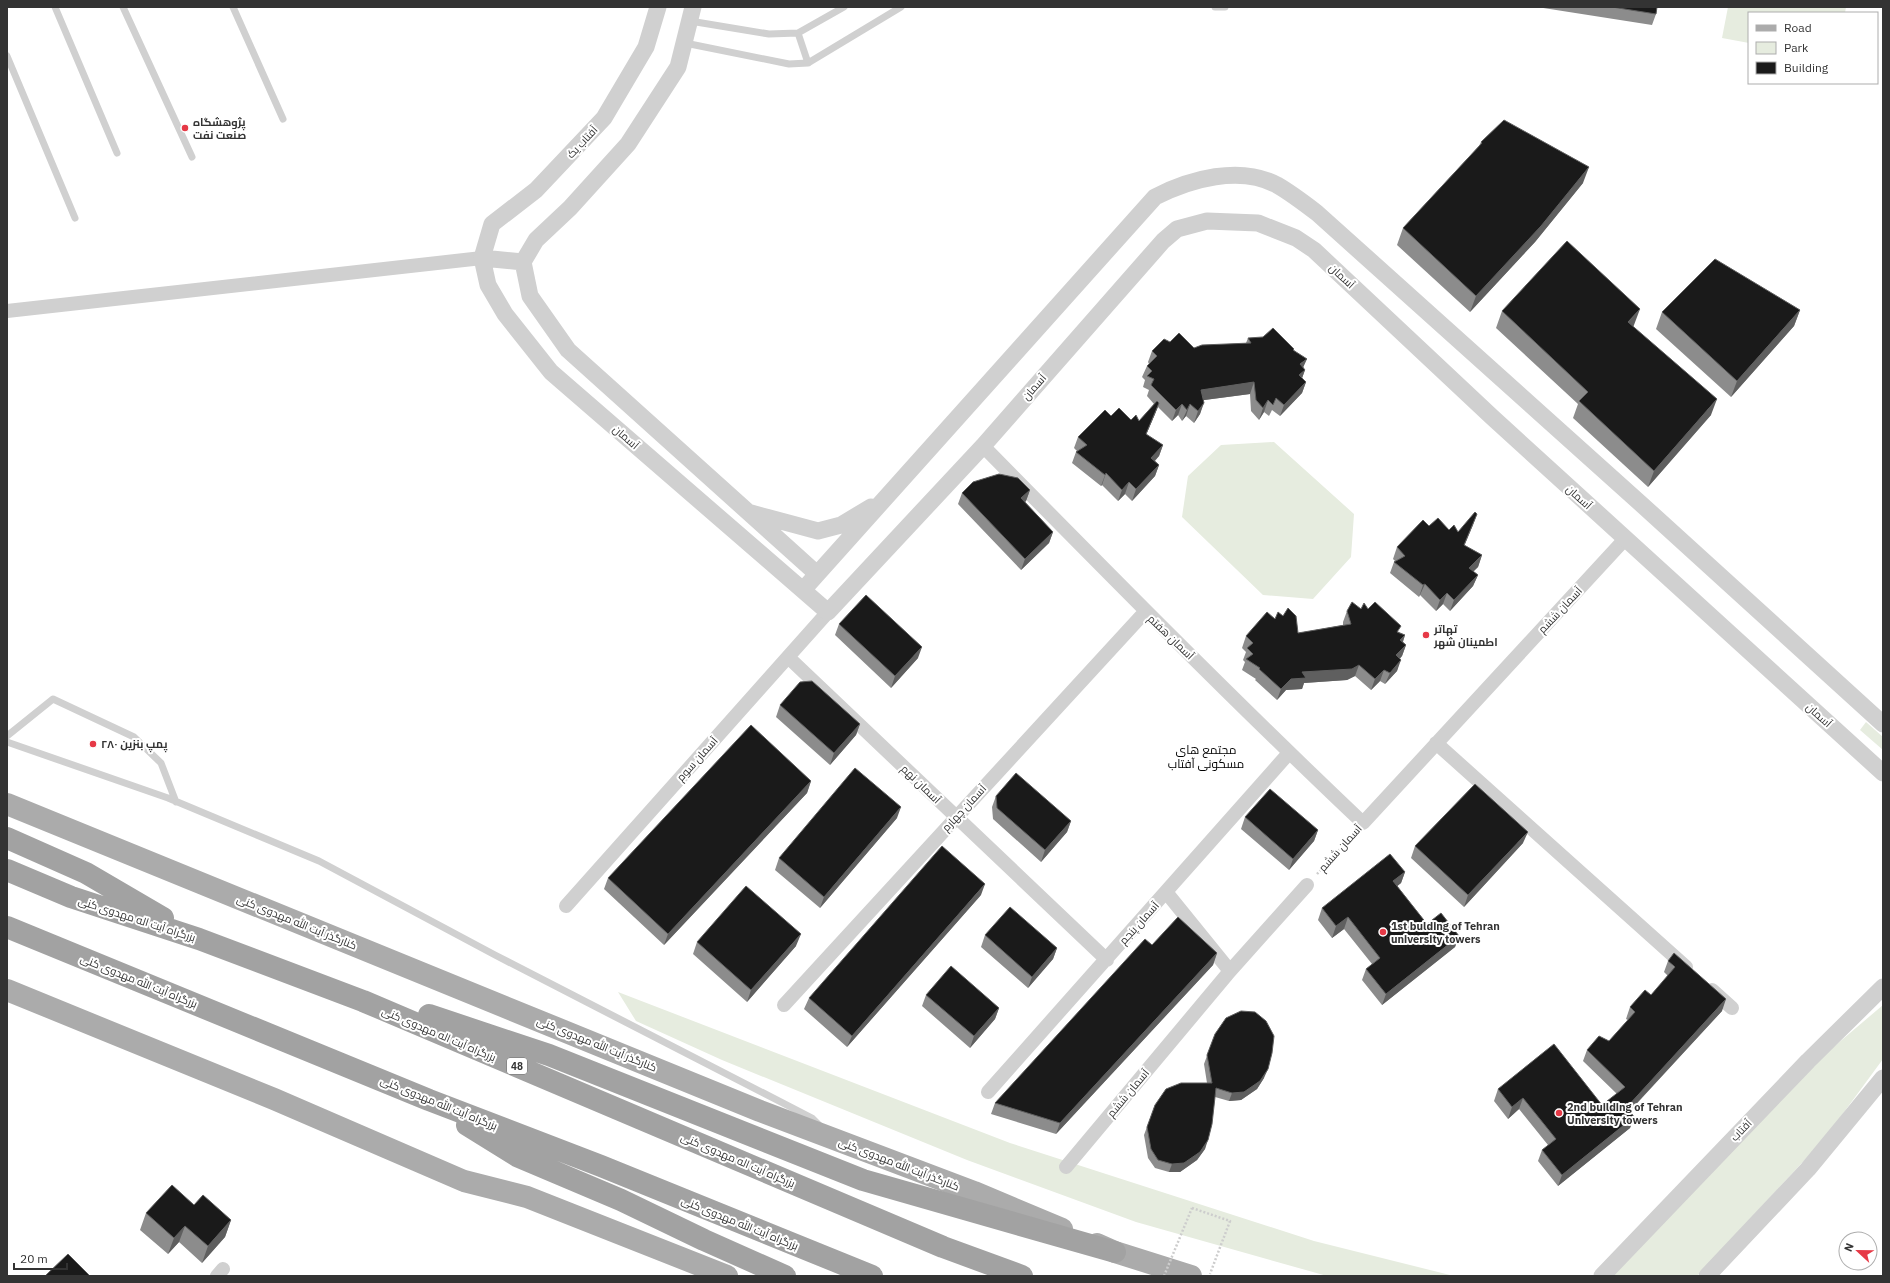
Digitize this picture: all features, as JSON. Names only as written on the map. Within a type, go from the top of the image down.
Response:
[{"type":"highway","points":[[7,838],[86,873],[199,939]]},
{"type":"highway","name":"بزرگراه آیت اله مهدوی کنی","points":[[7,870],[71,897],[199,939],[363,1001],[943,1247],[1022,1276]]},
{"type":"highway","name":"بزرگراه آیت الله مهدوی کنی","points":[[13,930],[429,1100],[601,1166],[872,1276]]},
{"type":"highway","points":[[363,1001],[412,1009],[549,1056],[863,1180],[1115,1252]]},
{"type":"highway","points":[[429,1100],[516,1156],[621,1200],[704,1240],[785,1276]]},
{"type":"main road","name":"کنارگذر آیت الله مهدوی کنی","points":[[7,804],[760,1111],[974,1192],[1115,1252],[1191,1276]]},
{"type":"main road","points":[[7,990],[274,1099],[464,1181],[527,1197],[727,1276]]},
{"type":"street","name":"آفتاب یک","points":[[482,258],[492,224],[536,190],[604,118],[646,47],[658,7]]},
{"type":"street","points":[[692,14],[678,67],[628,144],[570,208],[536,240],[523,262],[530,296],[568,350],[817,574]]},
{"type":"street","points":[[803,590],[1155,197],[1175,187],[1198,179],[1250,176],[1275,184],[1317,214],[1640,503],[1883,724]]},
{"type":"street","name":"آسمان","points":[[482,258],[488,285],[505,314],[551,372],[828,612],[983,446],[1162,241],[1177,229],[1207,221],[1258,223],[1296,238],[1314,250],[1625,539],[1883,773]]},
{"type":"street","points":[[7,311],[482,258],[523,262]]},
{"type":"street","name":"آسمان هفتم","points":[[983,446],[1145,612],[1363,823]]},
{"type":"street","points":[[747,511],[818,531],[841,525],[886,498]]},
{"type":"street","name":"آسمان ششم","points":[[1363,823],[1625,539]]},
{"type":"street","name":"آسمان سوم","points":[[566,906],[828,612]]},
{"type":"street","name":"آسمان چهارم","points":[[784,1005],[1145,612]]},
{"type":"street","name":"آسمان نهم","points":[[788,657],[1107,960]]},
{"type":"street","points":[[1436,744],[1732,1008]]},
{"type":"street","name":"آسمان پنجم","points":[[988,1092],[1107,960],[1289,753]]},
{"type":"street","name":"آسمان ششم","points":[[1066,1167],[1230,971],[1307,885]]},
{"type":"street","points":[[1166,892],[1230,971]]},
{"type":"street","name":"آفتاب","points":[[1602,1276],[1808,1061],[1883,987]]},
{"type":"street","points":[[1707,1276],[1808,1169],[1883,1078]]},
{"type":"lane","points":[[55,7],[116,153]]},
{"type":"lane","points":[[123,7],[192,157]]},
{"type":"lane","points":[[233,7],[283,119]]},
{"type":"lane","points":[[692,14],[769,34],[798,32],[844,7]]},
{"type":"lane","points":[[684,43],[789,64],[808,63],[900,7]]},
{"type":"lane","points":[[1215,7],[1225,7]]},
{"type":"lane","points":[[798,32],[808,63]]},
{"type":"lane","points":[[7,56],[75,218]]},
{"type":"lane","points":[[7,736],[52,699],[134,737],[161,763],[176,802]]},
{"type":"lane","points":[[7,742],[176,802],[319,861],[496,955],[812,1118],[836,1140]]},
{"type":"path","name":"آسمان ششم","points":[[1307,885],[1363,823]]},
{"type":"path","points":[[1164,1276],[1192,1208],[1230,1220],[1210,1276]]},
{"type":"green space","points":[[1728,7],[1846,7],[1845,12],[1748,12],[1748,43],[1722,38]]},
{"type":"green space","points":[[1274,442],[1354,514],[1351,557],[1313,599],[1263,595],[1182,517],[1188,476],[1221,445]]},
{"type":"green space","points":[[1866,722],[1883,737],[1883,750],[1860,730]]},
{"type":"green space","points":[[618,992],[1010,1143],[1314,1241],[1454,1276],[1327,1276],[1136,1222],[967,1160],[722,1060],[636,1021]]},
{"type":"green space","points":[[1883,1005],[1883,1059],[1825,1138],[1697,1276],[1612,1276],[1817,1061]]},
{"type":"building","points":[[1612,7],[1657,7],[1656,14]]},
{"type":"building","points":[[1504,120],[1589,167],[1541,226],[1476,296],[1403,228],[1482,143],[1481,142]]},
{"type":"building","points":[[1567,241],[1640,309],[1628,322],[1717,399],[1654,471],[1579,401],[1588,392],[1502,311]]},
{"type":"building","points":[[1715,259],[1800,310],[1737,381],[1662,312]]},
{"type":"building","points":[[1273,328],[1294,349],[1293,350],[1307,359],[1300,364],[1305,370],[1299,375],[1306,382],[1284,405],[1276,398],[1273,405],[1268,400],[1263,408],[1256,400],[1254,382],[1201,390],[1204,403],[1198,411],[1190,404],[1187,410],[1182,404],[1176,410],[1151,385],[1154,379],[1147,376],[1152,371],[1147,366],[1157,356],[1152,351],[1164,339],[1170,342],[1179,333],[1194,348],[1202,345],[1251,343],[1248,338],[1263,337]]},
{"type":"building","points":[[1157,401],[1159,403],[1146,434],[1163,445],[1151,458],[1159,465],[1136,489],[1129,482],[1122,490],[1106,473],[1105,475],[1076,452],[1087,445],[1078,437],[1105,410],[1111,416],[1119,408],[1131,420],[1136,415],[1139,421]]},
{"type":"building","points":[[999,474],[1018,478],[1030,490],[1021,498],[1053,532],[1025,559],[962,493],[973,482]]},
{"type":"building","points":[[1475,512],[1477,514],[1464,545],[1482,555],[1469,568],[1478,575],[1454,600],[1447,593],[1440,600],[1425,584],[1423,585],[1394,562],[1405,556],[1397,547],[1423,520],[1429,526],[1438,518],[1449,530],[1454,525],[1458,532]]},
{"type":"building","points":[[866,595],[922,647],[895,676],[839,624]]},
{"type":"building","points":[[1352,602],[1361,609],[1364,603],[1368,609],[1375,602],[1401,626],[1397,632],[1405,635],[1400,640],[1406,645],[1396,655],[1401,660],[1390,673],[1384,670],[1375,679],[1359,665],[1352,669],[1302,672],[1306,678],[1291,679],[1281,689],[1259,669],[1260,668],[1246,659],[1253,654],[1247,648],[1253,643],[1246,636],[1267,612],[1275,619],[1278,612],[1283,616],[1288,608],[1296,616],[1298,633],[1351,624],[1347,611]]},
{"type":"building","points":[[812,681],[860,724],[834,753],[780,705],[800,682]]},
{"type":"building","points":[[751,725],[811,781],[668,934],[608,878]]},
{"type":"building","points":[[855,768],[901,807],[824,897],[779,858]]},
{"type":"building","points":[[1016,773],[1071,821],[1045,850],[997,808],[996,796]]},
{"type":"building","points":[[1475,784],[1528,832],[1468,895],[1415,846]]},
{"type":"building","points":[[1270,789],[1318,830],[1293,859],[1245,817]]},
{"type":"building","points":[[942,846],[985,884],[852,1036],[809,998]]},
{"type":"building","name":"1st bulding of Tehran university towers","points":[[1390,854],[1405,872],[1393,881],[1427,924],[1441,913],[1459,936],[1386,994],[1366,969],[1380,958],[1348,917],[1336,926],[1322,908]]},
{"type":"building","points":[[746,886],[801,934],[751,990],[697,942]]},
{"type":"building","points":[[1010,907],[1057,948],[1032,977],[985,935]]},
{"type":"building","points":[[1178,917],[1217,953],[1060,1123],[995,1103],[1145,939],[1152,945]]},
{"type":"building","points":[[1674,953],[1726,999],[1627,1107],[1634,1117],[1562,1175],[1542,1150],[1556,1139],[1523,1098],[1512,1107],[1498,1089],[1554,1044],[1602,1105],[1625,1087],[1587,1050],[1599,1036],[1609,1041],[1635,1012],[1630,1007],[1645,990],[1651,995],[1675,967],[1668,961]]},
{"type":"building","points":[[951,966],[999,1008],[974,1036],[926,995]]},
{"type":"building","points":[[1241,1011],[1255,1012],[1266,1021],[1274,1036],[1268,1069],[1260,1081],[1244,1092],[1232,1093],[1216,1088],[1212,1124],[1208,1140],[1200,1152],[1184,1163],[1172,1164],[1158,1160],[1151,1149],[1147,1127],[1155,1105],[1166,1089],[1181,1083],[1212,1083],[1207,1055],[1215,1034],[1226,1018]]},
{"type":"building","points":[[172,1185],[194,1205],[203,1195],[231,1220],[208,1246],[185,1226],[174,1238],[146,1213]]},
{"type":"building","points":[[68,1254],[90,1276],[45,1276]]},
{"type":"place","name":"پژوهشگاه صنعت نفت","points":[[185,128]]},
{"type":"place","name":"تهاتر اطمینان شهر","points":[[1426,635]]},
{"type":"place","name":"پمپ بنزین ۲۸۰","points":[[93,744]]},
{"type":"place","name":"1st bulding of Tehran university towers","points":[[1383,932]]},
{"type":"place","name":"2nd building of Tehran University towers","points":[[1559,1113]]},
{"type":"district","name":"مجتمع های مسکونی آفتاب","points":[[1206,756]]}]
